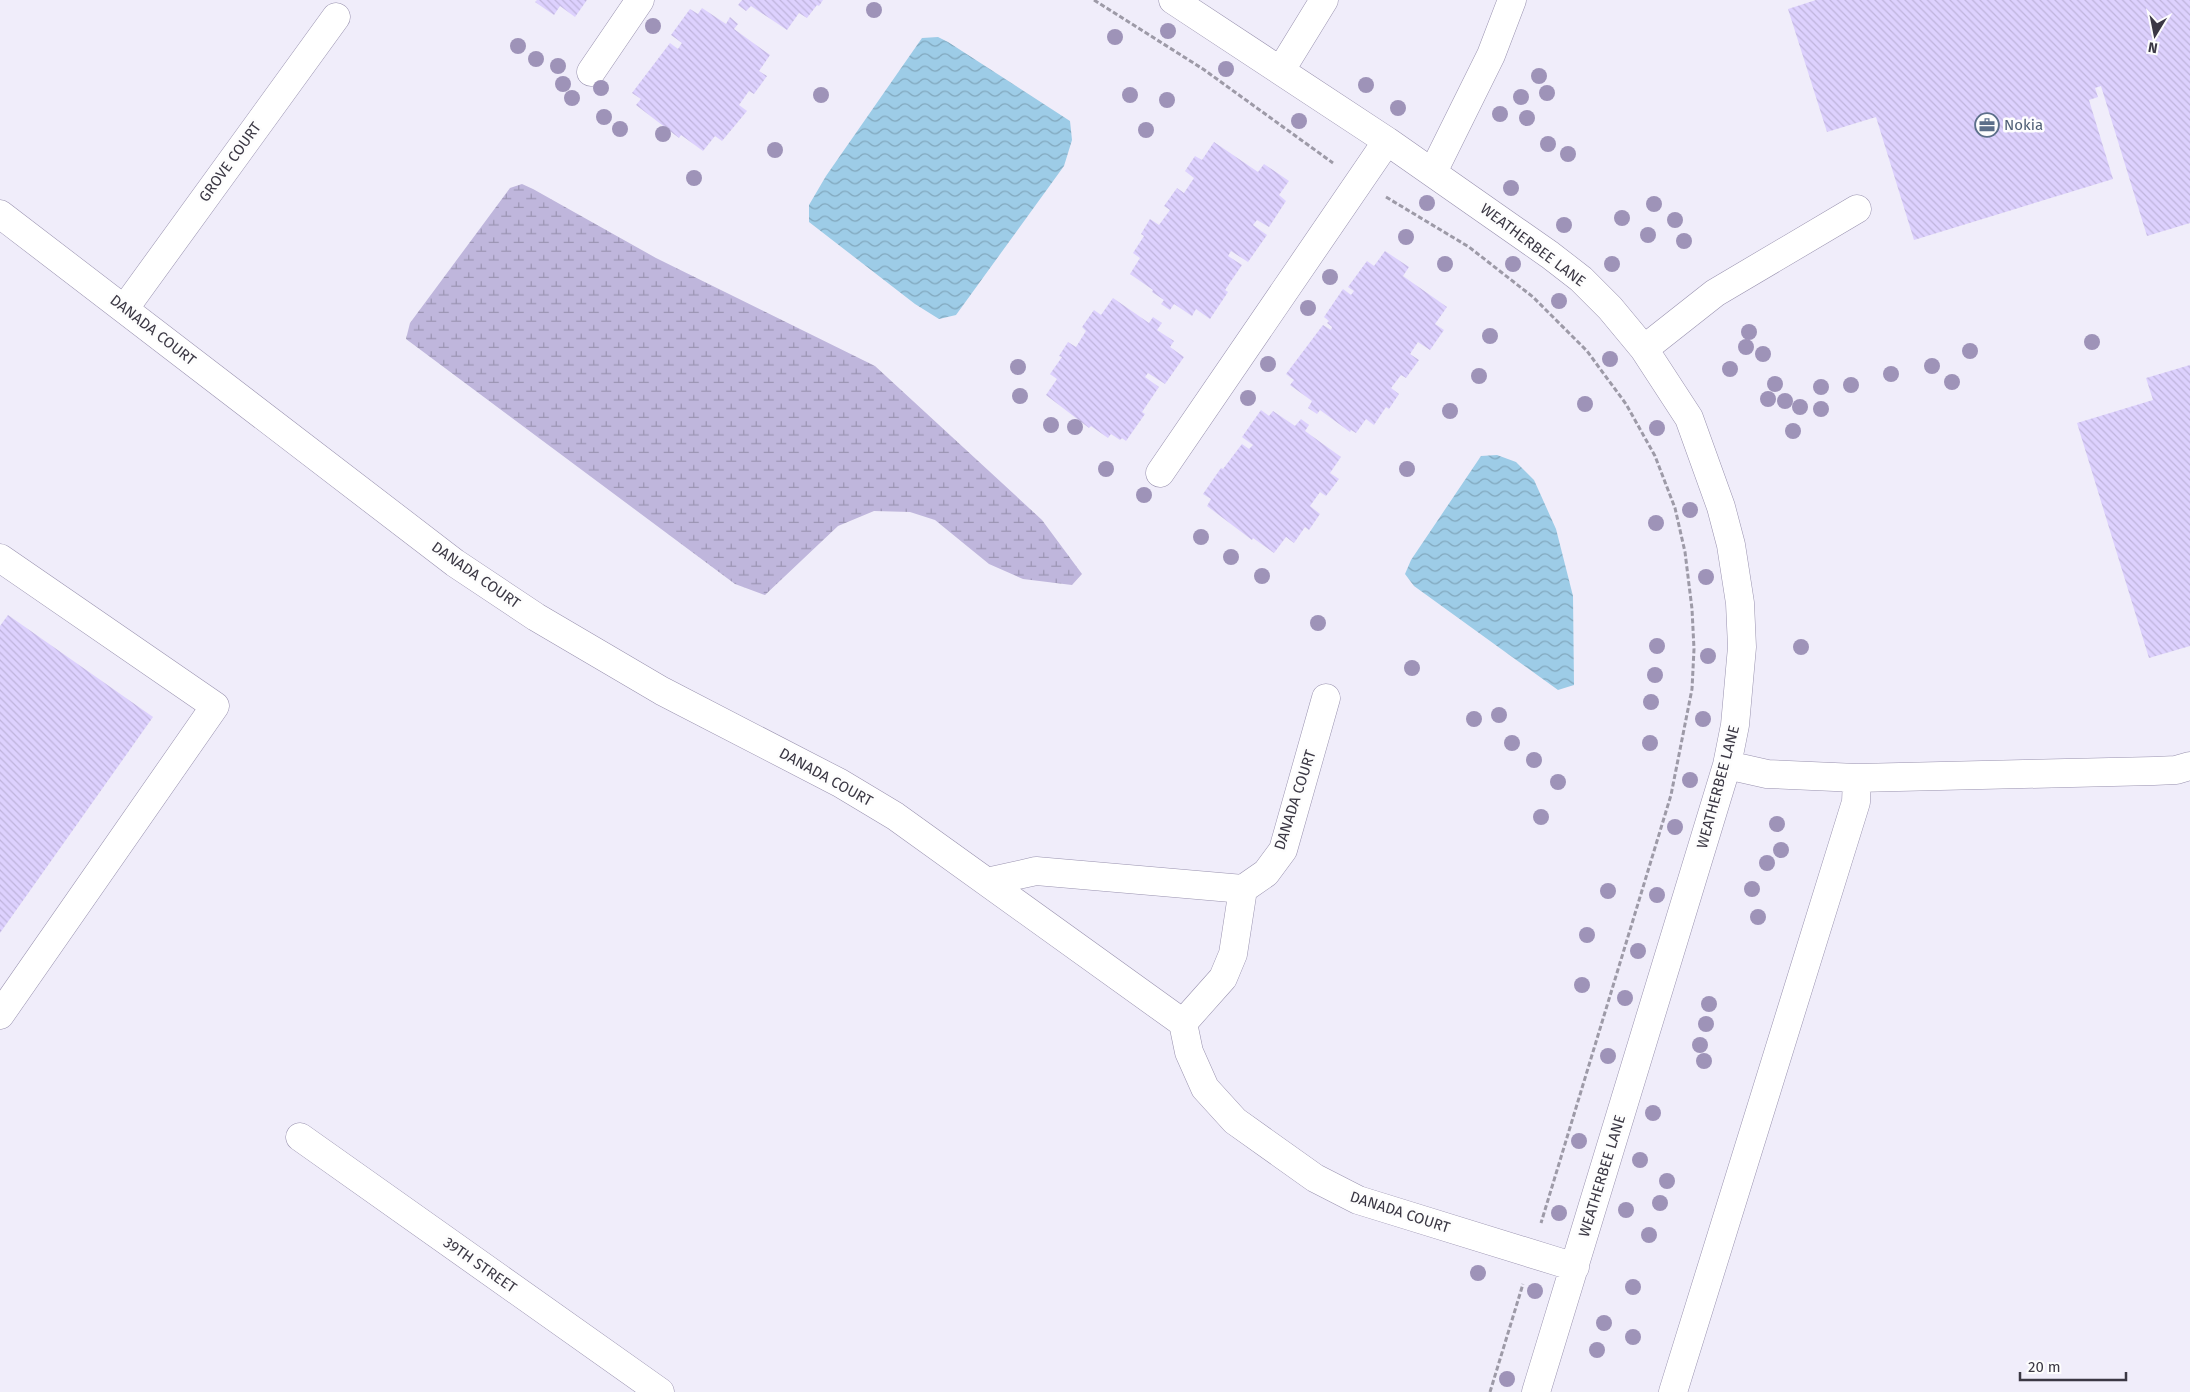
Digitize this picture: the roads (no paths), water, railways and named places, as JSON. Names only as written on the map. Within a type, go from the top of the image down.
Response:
[{"type":"street","points":[[590,72],[640,0]]},
{"type":"street","name":"WEATHERBEE LANE","points":[[1173,0],[1433,172],[1581,279],[1610,308],[1644,349],[1689,418],[1718,499],[1731,545],[1740,603],[1742,647],[1736,725],[1727,765],[1536,1392]]},
{"type":"street","points":[[1281,70],[1324,0]]},
{"type":"street","points":[[1433,172],[1491,55],[1512,0]]},
{"type":"street","name":"GROVE COURT","points":[[125,308],[336,17]]},
{"type":"street","points":[[1160,473],[1387,141]]},
{"type":"street","points":[[1644,349],[1715,293],[1857,210]]},
{"type":"street","name":"DANADA COURT","points":[[0,214],[455,563],[519,606],[662,690],[840,783],[895,816],[1183,1023],[1189,1052],[1205,1088],[1235,1121],[1280,1155],[1316,1178],[1358,1200],[1575,1267]]},
{"type":"street","points":[[0,558],[215,706],[0,1015]]},
{"type":"street","name":"DANADA COURT","points":[[1243,888],[1266,873],[1283,850],[1326,698]]},
{"type":"street","points":[[1727,765],[1766,774],[1857,778],[2154,771],[2176,770],[2190,766]]},
{"type":"street","points":[[1673,1392],[1856,802],[1857,778]]},
{"type":"street","points":[[987,882],[1036,871],[1243,888],[1233,954],[1223,978],[1183,1023]]},
{"type":"street","name":"39TH STREET","points":[[300,1137],[660,1392]]},
{"type":"water","points":[[938,37],[1070,121],[1072,140],[1064,166],[956,315],[939,319],[915,304],[809,222],[809,205],[826,176],[922,38]]},
{"type":"water","points":[[1497,455],[1516,462],[1534,480],[1556,529],[1573,596],[1574,685],[1558,690],[1414,586],[1405,574],[1411,560],[1481,456]]},
{"type":"place","name":"Nokia","points":[[1987,125]]}]
